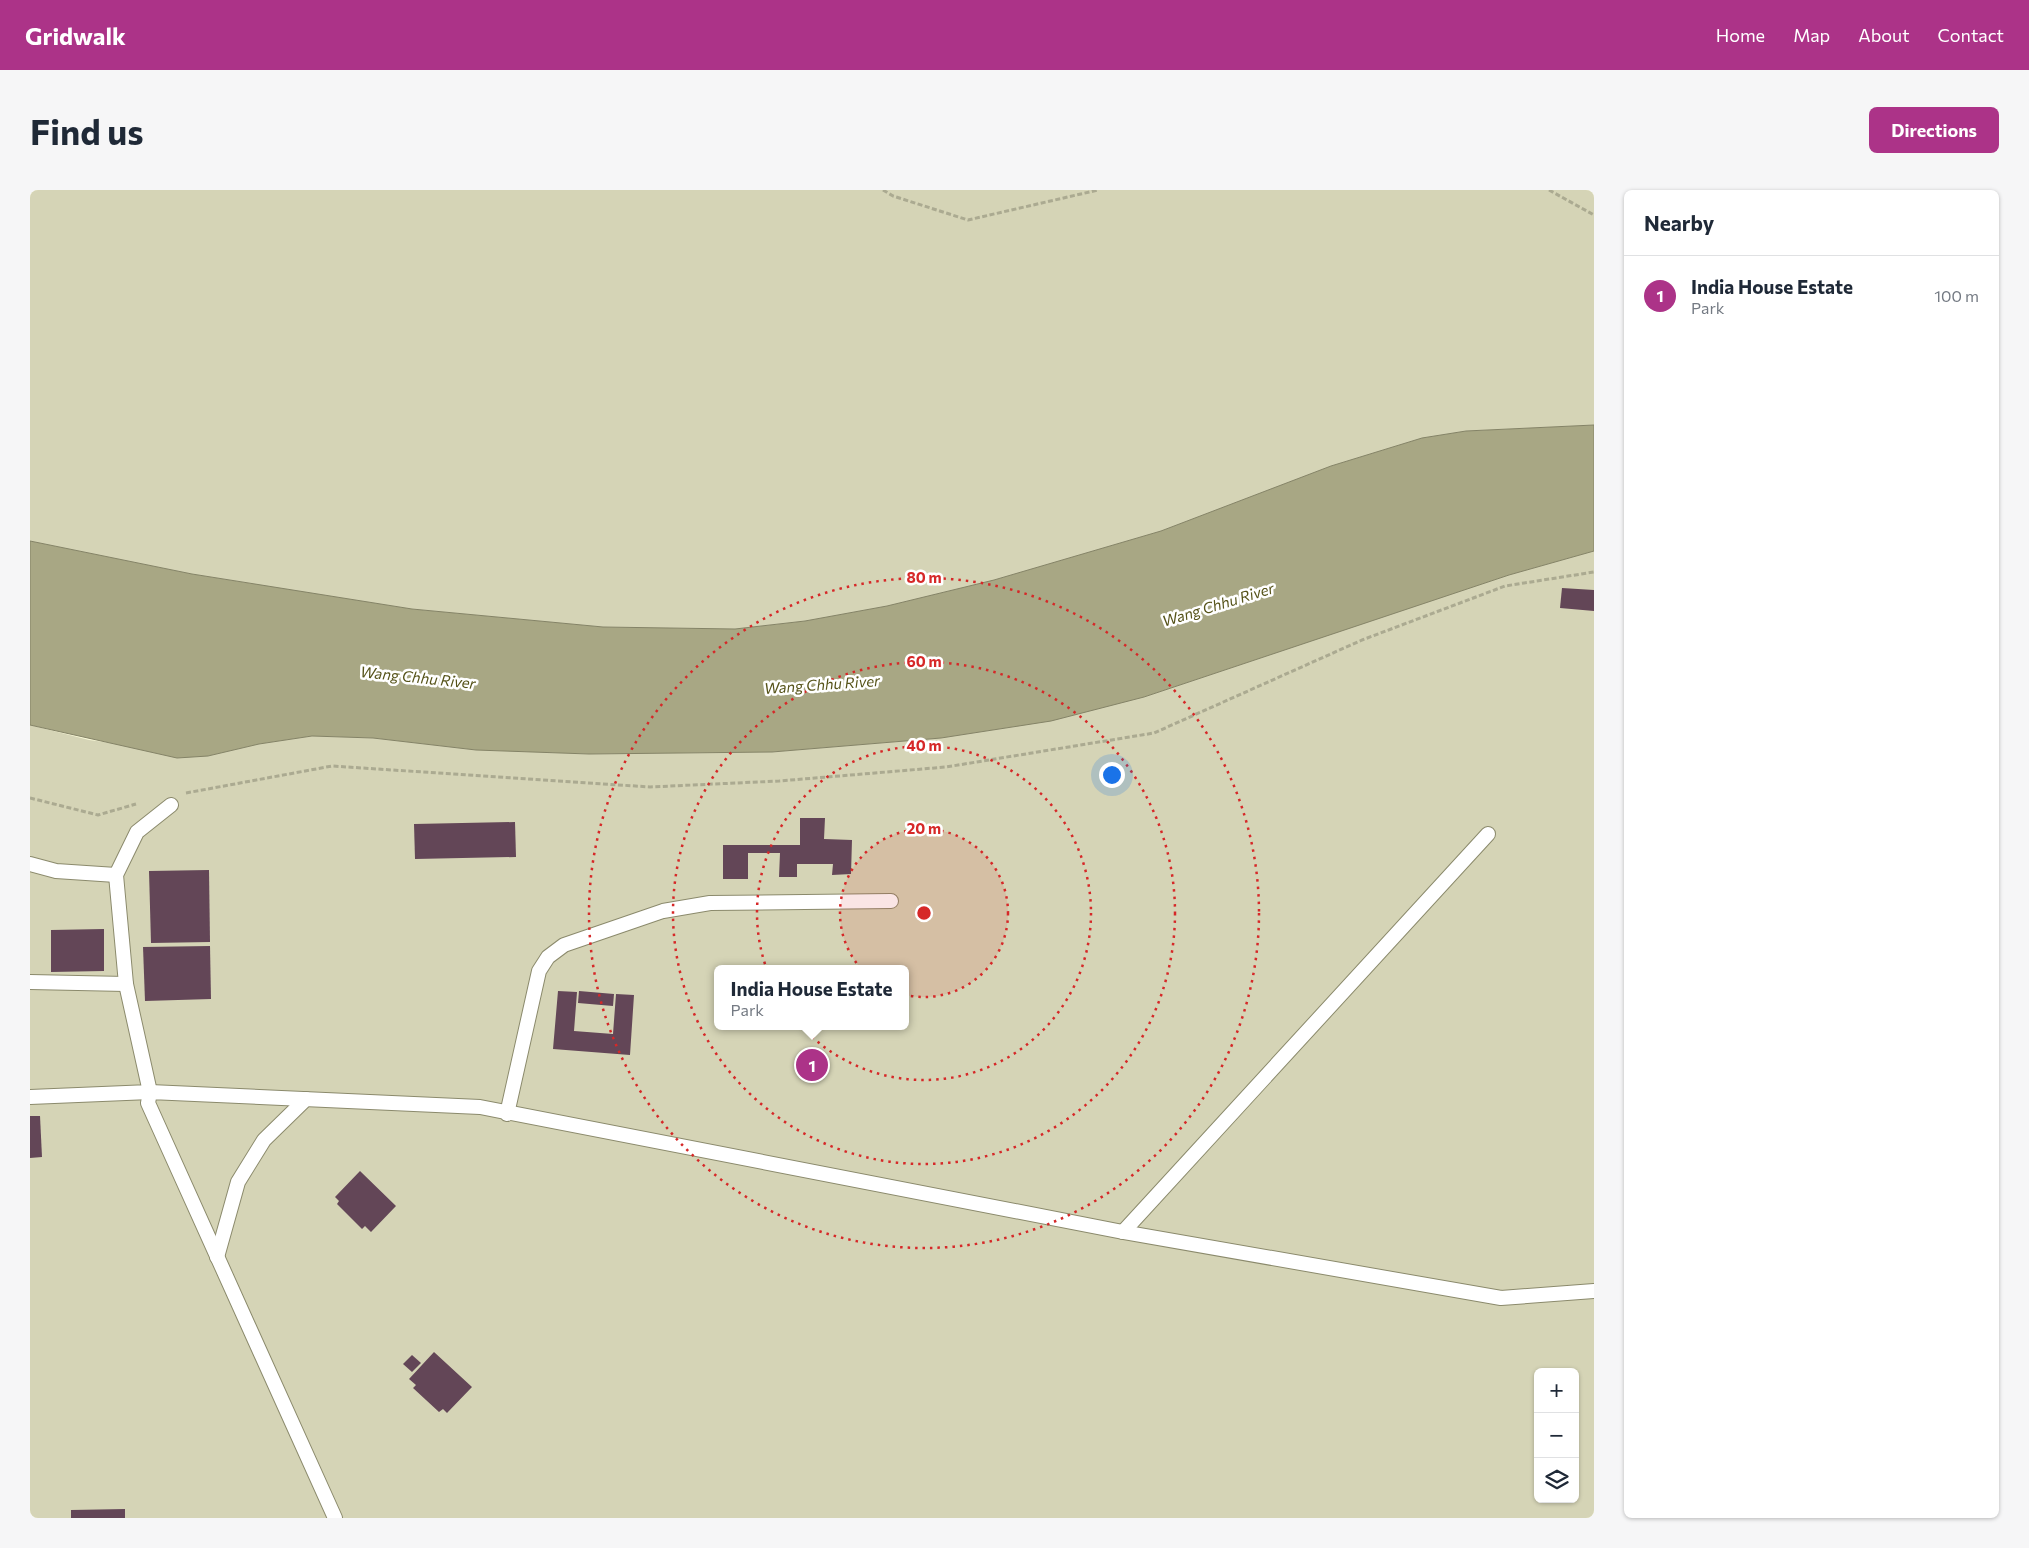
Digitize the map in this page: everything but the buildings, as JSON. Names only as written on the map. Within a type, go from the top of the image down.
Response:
[{"type":"lane","points":[[171,805],[136,832],[116,875],[126,984],[150,1092],[148,1103],[335,1518]]},
{"type":"lane","points":[[1123,1232],[1488,834]]},
{"type":"lane","points":[[30,864],[56,871],[116,875]]},
{"type":"lane","points":[[507,1114],[539,971],[548,957],[564,945],[662,911],[710,903],[891,901]]},
{"type":"lane","points":[[30,982],[126,984]]},
{"type":"lane","points":[[30,1096],[150,1092],[480,1107],[507,1114],[1123,1232],[1500,1298],[1594,1291]]},
{"type":"lane","points":[[217,1257],[238,1182],[264,1140],[306,1099]]},
{"type":"path","points":[[883,190],[893,196],[968,220],[1098,190]]},
{"type":"path","points":[[1549,190],[1594,215]]},
{"type":"path","points":[[182,794],[332,766],[650,787],[780,781],[946,767],[1154,733],[1362,640],[1505,586],[1594,572]]},
{"type":"path","points":[[30,798],[98,814],[144,802]]},
{"type":"green space","points":[[30,190],[1594,190],[1594,425],[1466,431],[1422,438],[1331,466],[1161,531],[994,580],[887,606],[805,621],[735,629],[603,627],[412,609],[192,574],[30,541]]},
{"type":"green space","points":[[1594,551],[1594,1518],[30,1518],[30,725],[89,740],[208,756],[259,744],[312,736],[373,738],[476,750],[589,754],[772,752],[941,738],[1144,697],[1509,575]]},
{"type":"water","name":"Wang Chhu River","points":[[1594,425],[1594,551],[1509,575],[1144,697],[1051,721],[941,738],[772,752],[589,754],[476,750],[373,738],[312,736],[259,744],[208,756],[177,758],[30,725],[30,541],[192,574],[412,609],[603,627],[735,629],[805,621],[887,606],[994,580],[1161,531],[1331,466],[1422,438],[1466,431]]},
{"type":"place","name":"India House Estate","points":[[812,1065]]}]
